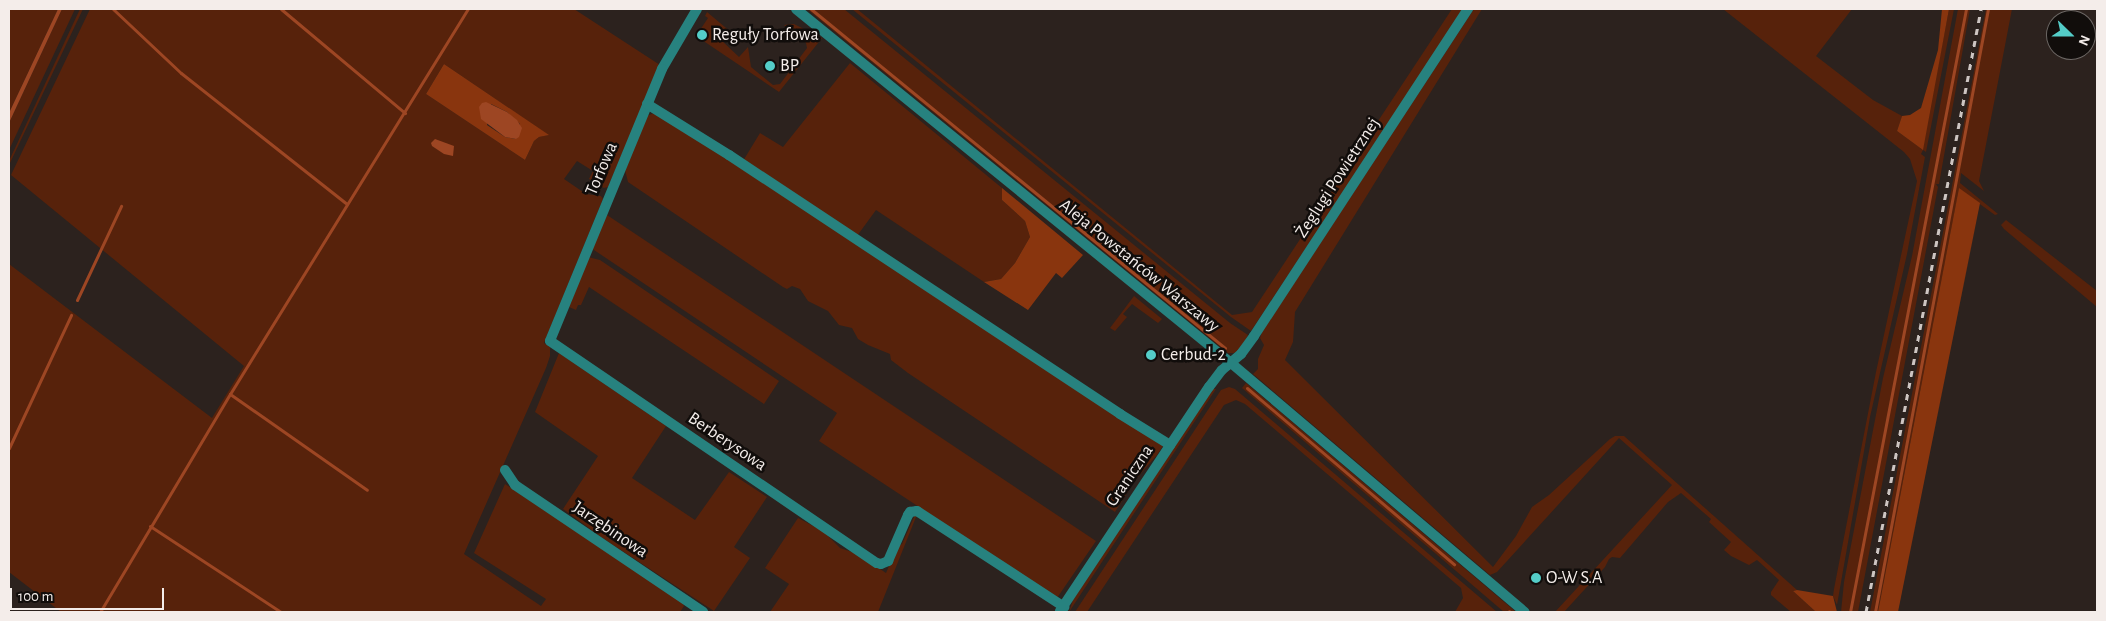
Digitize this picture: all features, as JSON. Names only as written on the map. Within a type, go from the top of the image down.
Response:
[{"type":"street","name":"Torfowa","points":[[555,345],[550,339],[647,104],[662,69],[696,9]]},
{"type":"street","name":"Aleja Powstańców Warszawy","points":[[796,9],[1232,363],[1525,612]]},
{"type":"street","name":"Żeglugi Powietrznej","points":[[1232,363],[1254,336],[1468,9]]},
{"type":"street","points":[[647,104],[745,165],[1120,414],[1170,445]]},
{"type":"street","name":"Berberysowa","points":[[555,345],[881,564],[888,560],[910,512],[919,512],[1062,609]]},
{"type":"street","name":"Graniczna","points":[[1062,609],[1219,373],[1232,363]]},
{"type":"street","name":"Jarzębinowa","points":[[505,470],[515,486],[703,612]]},
{"type":"shaded area","points":[[9,9],[58,9],[9,113]]},
{"type":"shaded area","points":[[58,9],[62,9],[9,123],[9,113]]},
{"type":"shaded area","points":[[62,9],[75,9],[9,150],[9,123]]},
{"type":"shaded area","points":[[80,9],[83,9],[9,165],[9,161]]},
{"type":"shaded area","points":[[90,9],[574,9],[660,65],[608,187],[604,188],[589,179],[593,171],[577,161],[564,179],[586,194],[601,196],[603,199],[544,343],[550,347],[550,356],[546,368],[464,554],[541,606],[546,599],[474,553],[505,484],[682,602],[684,606],[680,612],[61,612],[9,572],[9,264],[212,418],[244,366],[11,175]],"holes":[[[444,64],[548,135],[539,137],[534,141],[525,160],[426,94]]]},
{"type":"shaded area","points":[[807,9],[844,9],[1230,323],[1248,335],[1241,349],[1234,353],[1228,353]]},
{"type":"shaded area","points":[[852,9],[857,9],[1232,315],[1252,312],[1452,9],[1464,9],[1251,331],[1231,317]]},
{"type":"shaded area","points":[[1474,9],[1482,9],[1295,312],[1293,342],[1285,360],[1493,567],[1516,536],[1532,507],[1549,495],[1610,439],[1615,436],[1624,436],[1797,590],[1793,591],[1816,612],[1791,612],[1771,595],[1779,580],[1757,560],[1749,565],[1731,556],[1724,550],[1731,542],[1709,522],[1711,519],[1681,493],[1668,502],[1620,558],[1612,557],[1609,559],[1605,567],[1564,612],[1555,612],[1672,485],[1619,438],[1497,572],[1490,575],[1253,374],[1258,369],[1258,359],[1264,345],[1260,338],[1262,332]]},
{"type":"shaded area","points":[[1723,9],[1852,9],[1816,56],[1873,100],[1902,116],[1897,131],[1922,149],[1949,9],[1954,9],[1926,152],[1923,150],[1921,154],[1925,157],[1907,254],[1870,417],[1837,605],[1833,596],[1834,589],[1876,372],[1917,181],[1910,159],[1904,152]]},
{"type":"shaded area","points":[[1942,9],[1949,9],[1923,150],[1897,131],[1902,116],[1910,115],[1921,108],[1938,50]]},
{"type":"shaded area","points":[[1958,9],[1970,9],[1858,612],[1841,612],[1844,582],[1883,378],[1912,256]]},
{"type":"shaded area","points":[[1986,9],[2012,9],[1979,181],[1984,191],[1961,173],[1960,183],[1998,214],[1995,215],[1959,189],[1878,612],[1870,612]]},
{"type":"shaded area","points":[[707,12],[744,43],[724,29],[719,38],[739,57],[748,47],[751,67],[773,85],[780,84],[807,48],[806,43],[784,25],[794,24],[822,38],[779,92],[702,40],[705,33],[701,31],[698,37],[696,36],[708,18],[705,16]]},
{"type":"shaded area","points":[[850,63],[1002,188],[1002,200],[1025,221],[1030,237],[1015,263],[1001,279],[984,282],[876,210],[857,236],[743,161],[760,133],[783,147]]},
{"type":"shaded area","points":[[444,64],[549,135],[539,137],[534,141],[525,160],[426,94]],"holes":[[[491,104],[507,112],[520,124],[516,139],[505,137],[487,125]]]},
{"type":"shaded area","points":[[486,102],[507,112],[517,120],[522,128],[519,137],[516,139],[505,137],[481,119],[479,107],[482,103]]},
{"type":"shaded area","points":[[656,112],[1162,443],[1163,446],[1157,455],[1136,479],[1115,512],[908,373],[891,360],[890,354],[858,339],[852,328],[839,325],[828,311],[808,301],[800,289],[792,286],[787,289],[783,287],[628,182],[625,170],[647,116]]},
{"type":"shaded area","points":[[435,139],[454,146],[453,156],[444,154],[432,146],[431,143]]},
{"type":"shaded area","points":[[1002,188],[1083,255],[1062,278],[1056,273],[1028,310],[984,282],[1001,279],[1015,263],[1030,237],[1025,221],[1002,200]]},
{"type":"shaded area","points":[[1959,188],[1980,203],[1898,612],[1878,612]]},
{"type":"shaded area","points":[[607,215],[1096,541],[1057,598],[819,441],[837,413],[591,248]]},
{"type":"shaded area","points":[[2006,220],[2097,291],[2097,307],[2004,229],[2001,225]]},
{"type":"shaded area","points":[[588,257],[600,260],[779,381],[764,404],[589,287],[581,305],[578,305],[576,310],[569,307]]},
{"type":"shaded area","points":[[1134,296],[1162,319],[1158,323],[1132,304],[1123,314],[1127,317],[1115,331],[1110,328]]},
{"type":"shaded area","points":[[559,353],[666,426],[632,478],[695,520],[729,472],[767,497],[734,547],[750,558],[714,611],[601,537],[563,509],[598,456],[535,412]]},
{"type":"shaded area","points":[[1246,383],[1516,612],[1504,612],[1242,388]]},
{"type":"shaded area","points":[[1229,387],[1235,389],[1497,612],[1455,612],[1463,598],[1461,588],[1245,404],[1236,400],[1224,405],[1087,612],[1075,612],[1221,390]]},
{"type":"shaded area","points":[[1213,389],[1216,389],[1069,612],[1073,600]]},
{"type":"shaded area","points":[[915,515],[919,516],[916,517],[878,612],[770,612],[789,584],[765,568],[798,518],[823,531],[840,548],[858,554],[886,573],[897,547],[902,544]]},
{"type":"shaded area","points":[[1793,591],[1833,596],[1837,612],[1816,612]]},
{"type":"waterway","points":[[113,9],[181,73],[347,204]]},
{"type":"waterway","points":[[281,9],[405,113]]},
{"type":"waterway","points":[[100,612],[230,394],[468,9]]},
{"type":"waterway","points":[[811,9],[1225,348]]},
{"type":"waterway","points":[[1850,612],[1966,9]]},
{"type":"waterway","points":[[1875,612],[1988,9]]},
{"type":"waterway","points":[[77,300],[121,206]]},
{"type":"waterway","points":[[9,448],[71,315]]},
{"type":"waterway","points":[[1247,388],[1454,564]]},
{"type":"waterway","points":[[230,394],[367,490]]},
{"type":"waterway","points":[[150,526],[281,612]]},
{"type":"railway","points":[[1866,612],[1981,9]]},
{"type":"place","name":"Reguły Torfowa","points":[[702,35]]},
{"type":"place","name":"BP","points":[[770,66]]},
{"type":"place","name":"Cerbud-2","points":[[1151,355]]},
{"type":"place","name":"O-W S.A","points":[[1536,578]]}]
